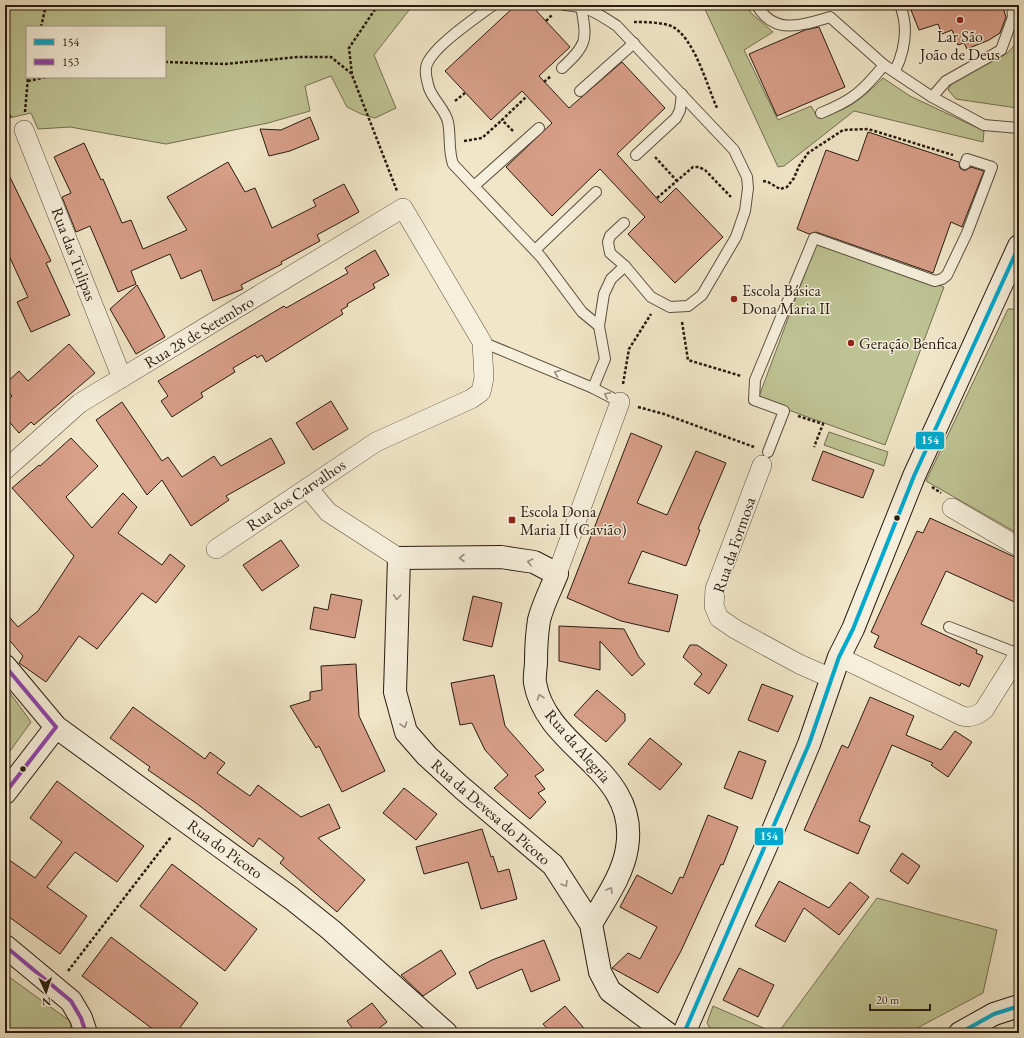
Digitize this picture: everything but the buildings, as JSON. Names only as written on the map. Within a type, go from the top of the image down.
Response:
[{"type":"street","name":"Rua das Tulipas","points":[[24,130],[122,378]]},
{"type":"street","points":[[403,208],[482,342]]},
{"type":"street","name":"Rua 28 de Setembro","points":[[5,470],[80,403],[403,208]]},
{"type":"street","points":[[684,1033],[774,828],[809,744],[839,657],[853,630],[914,476],[1019,246]]},
{"type":"street","name":"Rua dos Carvalhos","points":[[216,549],[376,442],[471,399],[481,392],[484,378],[482,342]]},
{"type":"street","name":"Rua da Alegria","points":[[591,924],[617,877],[627,849],[628,832],[626,810],[620,796],[611,784],[545,710],[535,683],[536,650],[540,619],[620,402]]},
{"type":"street","name":"Rua da Formosa","points":[[765,458],[715,589],[714,606],[719,618],[735,629],[799,664],[831,678]]},
{"type":"street","points":[[308,488],[328,512],[399,558],[501,557],[534,562],[557,574]]},
{"type":"street","points":[[952,508],[1019,547]]},
{"type":"street","name":"Rua da Devesa do Picoto","points":[[399,558],[395,692],[406,732],[427,756],[553,865],[591,924],[600,972],[610,991],[667,1033]]},
{"type":"street","points":[[839,657],[962,716],[969,717],[980,714],[984,710],[1019,654]]},
{"type":"street","name":"Rua do Picoto","points":[[5,666],[56,727],[291,898],[331,930],[446,1033]]},
{"type":"street","points":[[5,793],[56,727]]},
{"type":"street","points":[[5,946],[71,1001],[81,1018],[86,1033]]},
{"type":"street","points":[[960,1033],[994,1014],[1019,1006]]},
{"type":"lane","points":[[493,5],[441,46],[433,54],[427,65],[426,77],[430,90],[443,110],[448,122],[450,154],[453,164],[535,250],[582,312],[599,326]]},
{"type":"lane","points":[[564,5],[580,6],[597,13],[617,26],[734,150],[747,177],[748,199],[736,237],[702,295],[688,306],[679,308],[660,303],[651,297],[625,266],[610,253],[608,242],[610,236],[624,223]]},
{"type":"lane","points":[[757,5],[769,21],[785,26],[804,25],[830,17],[884,65],[932,97],[984,125],[1019,128]]},
{"type":"lane","points":[[895,71],[904,48],[906,32],[904,15],[900,5]]},
{"type":"lane","points":[[932,97],[946,81],[1001,50],[1013,17],[1012,5]]},
{"type":"lane","points":[[562,68],[578,53],[585,41],[585,28],[580,6]]},
{"type":"lane","points":[[580,91],[634,43]]},
{"type":"lane","points":[[821,113],[843,104],[856,96],[884,65]]},
{"type":"lane","points":[[636,155],[676,118],[680,110],[682,94]]},
{"type":"lane","points":[[474,186],[539,128]]},
{"type":"lane","points":[[765,458],[784,411],[754,400],[755,380],[814,238],[936,281],[942,279],[947,275],[967,233],[992,167],[966,162]]},
{"type":"lane","points":[[535,250],[596,192]]},
{"type":"lane","points":[[593,388],[605,359],[599,326],[604,294],[611,279],[625,266]]},
{"type":"lane","points":[[482,342],[593,388],[620,402]]},
{"type":"lane","points":[[949,627],[1019,654]]},
{"type":"path","points":[[41,26],[46,5]]},
{"type":"path","points":[[378,5],[349,48],[352,75],[403,208]]},
{"type":"path","points":[[617,26],[623,22],[652,23],[669,26],[676,29],[686,40],[695,56],[729,133],[724,140]]},
{"type":"path","points":[[166,62],[224,64],[298,57],[331,57],[352,75]]},
{"type":"path","points":[[24,130],[28,79]]},
{"type":"path","points":[[449,138],[459,141],[472,141],[482,138],[527,96]]},
{"type":"path","points":[[502,120],[509,127]]},
{"type":"path","points":[[768,182],[780,189],[787,187],[794,178],[808,153],[843,130],[868,129],[966,162]]},
{"type":"path","points":[[652,153],[677,181]]},
{"type":"path","points":[[657,198],[693,167],[700,167],[705,170],[745,211]]},
{"type":"path","points":[[660,303],[629,349],[620,402],[664,414],[751,446]]},
{"type":"path","points":[[684,330],[686,356],[688,360],[755,380]]},
{"type":"path","points":[[784,411],[823,424],[814,447]]},
{"type":"path","points":[[914,476],[942,494],[952,508]]},
{"type":"path","points":[[83,952],[157,855]]},
{"type":"green space","points":[[5,5],[413,5],[374,55],[396,108],[375,118],[361,114],[347,107],[331,76],[305,86],[310,111],[268,123],[166,144],[70,127],[38,129],[31,113],[5,119]]},
{"type":"green space","points":[[703,5],[747,5],[751,13],[773,32],[744,50],[778,120],[811,106],[816,115],[836,112],[853,104],[883,78],[910,96],[984,131],[983,142],[854,111],[784,166],[778,167]]},
{"type":"green space","points":[[1019,34],[1019,104],[1017,108],[956,99],[948,90],[955,80],[964,73],[996,60],[1006,54],[1014,46]]},
{"type":"green space","name":"Geração Benfica","points":[[817,241],[944,287],[885,445],[758,399]]},
{"type":"green space","points":[[1008,309],[1019,309],[1019,534],[926,481]]},
{"type":"green space","points":[[829,432],[888,452],[884,466],[824,445]]},
{"type":"green space","points":[[5,686],[31,722],[5,758]]},
{"type":"green space","points":[[877,898],[997,930],[983,993],[908,1033],[778,1033]]},
{"type":"green space","points":[[5,974],[70,1021],[72,1033],[5,1033]]},
{"type":"green space","points":[[713,1006],[775,1033],[715,1033],[711,1030],[707,1023]]},
{"type":"transit line","name":"154","points":[[684,1033],[809,744],[839,657],[853,629],[914,476],[1019,246]]},
{"type":"transit line","name":"153","points":[[5,666],[56,727]]},
{"type":"transit line","name":"153","points":[[5,793],[56,727]]},
{"type":"transit line","name":"153","points":[[5,946],[71,1001],[81,1018],[86,1033]]},
{"type":"transit line","name":"154","points":[[960,1033],[994,1014],[1019,1006]]},
{"type":"place","name":"Lar São João de Deus","points":[[960,20]]},
{"type":"place","name":"Escola Básica Dona Maria II","points":[[734,299]]},
{"type":"place","name":"Geração Benfica","points":[[851,343]]},
{"type":"place","name":"Escola Dona Maria II (Gavião)","points":[[512,520]]}]
